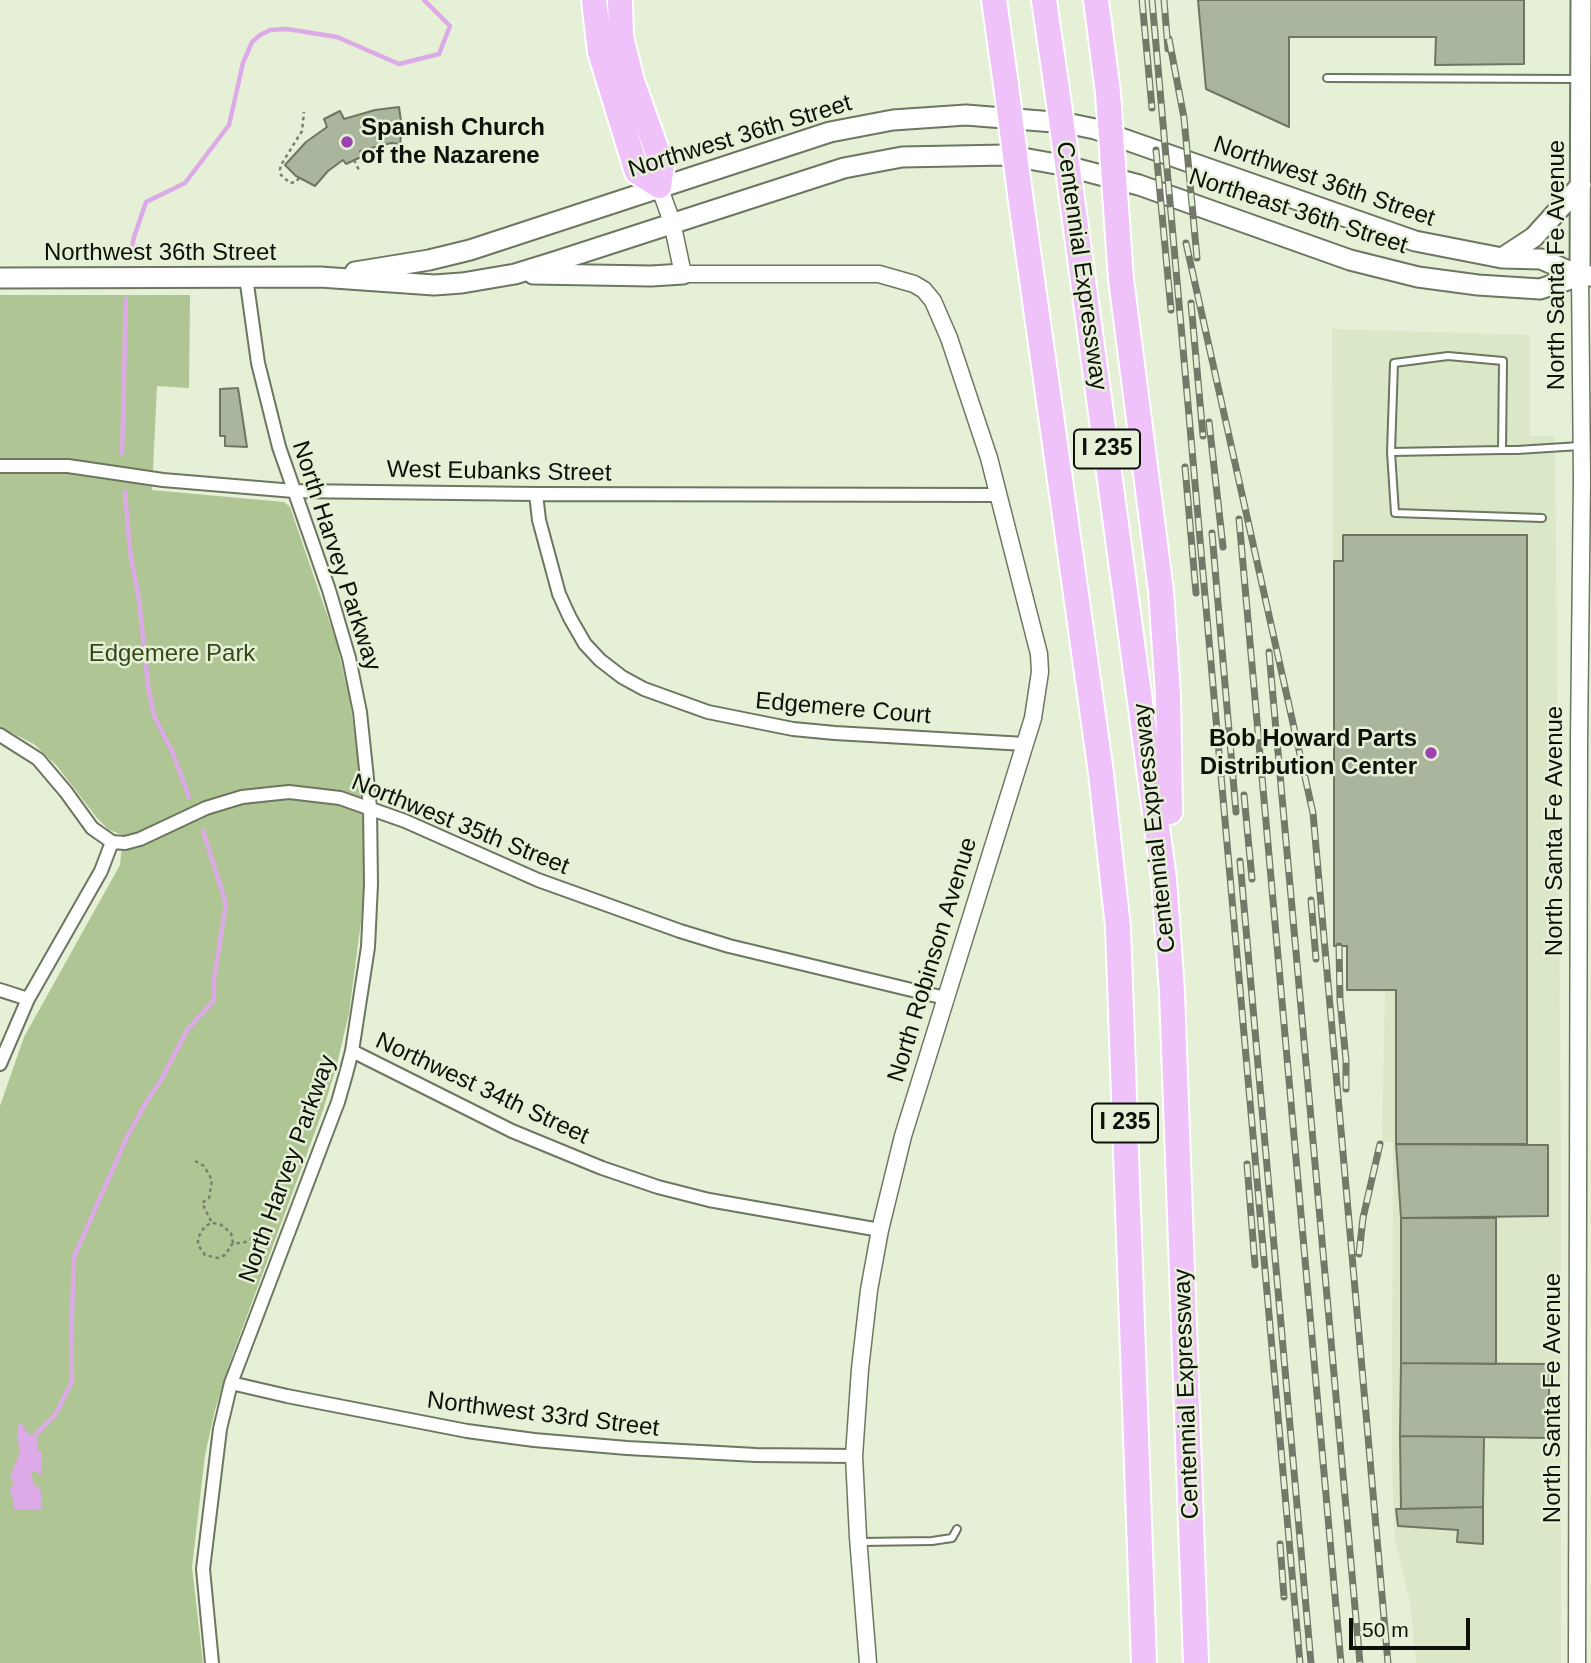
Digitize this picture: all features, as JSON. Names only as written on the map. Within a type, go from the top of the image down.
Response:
[{"type":"highway","points":[[594,0],[600,52],[637,172],[659,187],[662,165],[632,81],[621,37],[620,0]]},
{"type":"highway","name":"Centennial Expressway","points":[[994,0],[1101,772],[1118,927],[1144,1663]]},
{"type":"highway","name":"Centennial Expressway","points":[[1044,0],[1164,879],[1172,992],[1196,1663]]},
{"type":"highway","points":[[1096,0],[1111,134],[1121,279],[1159,578],[1168,694],[1172,992]]},
{"type":"main road","name":"North Santa Fe Avenue","points":[[1581,0],[1586,32],[1581,79],[1586,157],[1581,185],[1586,276]]},
{"type":"main road","name":"Northwest 36th Street","points":[[320,277],[429,260],[470,250],[830,132],[893,120],[937,116],[991,116],[1066,123],[1111,134],[1377,229],[1453,250],[1502,258],[1541,259],[1586,276]]},
{"type":"main road","name":"Northwest 36th Street","points":[[0,278],[320,277],[434,285],[462,283],[515,274],[844,168],[902,157],[1006,155],[1114,178]]},
{"type":"main road","name":"Northeast 36th Street","points":[[1114,178],[1350,260],[1418,277],[1540,289],[1586,276]]},
{"type":"main road","points":[[1502,258],[1534,237],[1581,185]]},
{"type":"main road","points":[[515,274],[682,274]]},
{"type":"street","points":[[659,187],[672,222],[682,274]]},
{"type":"street","name":"North Robinson Avenue","points":[[682,274],[859,272],[903,279],[924,290],[933,301],[949,338],[989,458],[1039,654],[1038,691],[1033,718],[903,1136],[880,1230],[864,1325],[854,1456],[858,1542],[869,1663]]},
{"type":"street","name":"North Santa Fe Avenue","points":[[1577,1663],[1584,1508],[1586,505],[1582,446],[1586,276]]},
{"type":"street","name":"North Harvey Parkway","points":[[212,1663],[204,1587],[204,1550],[216,1449],[232,1383],[338,1102],[352,1051],[368,947],[371,884],[370,807],[360,712],[349,658],[329,590],[279,447],[258,363],[246,277]]},
{"type":"street","name":"West Eubanks Street","points":[[0,466],[47,464],[142,478],[294,491],[999,495]]},
{"type":"street","name":"Edgemere Court","points":[[536,494],[539,520],[559,594],[570,618],[585,643],[600,660],[644,689],[708,712],[793,729],[1024,744]]},
{"type":"street","points":[[0,735],[37,759],[66,792],[92,828],[112,842],[101,871],[28,999],[0,1064]]},
{"type":"street","name":"Northwest 35th Street","points":[[112,842],[125,843],[140,839],[206,808],[256,794],[289,792],[340,798],[370,807],[538,880],[680,931],[729,946],[945,998]]},
{"type":"street","points":[[0,990],[28,999]]},
{"type":"street","name":"Northwest 34th Street","points":[[352,1051],[512,1131],[658,1187],[709,1200],[880,1230]]},
{"type":"street","name":"Northwest 33rd Street","points":[[232,1383],[467,1431],[534,1440],[756,1455],[854,1456]]},
{"type":"lane","points":[[1327,78],[1581,79]]},
{"type":"lane","points":[[1502,450],[1503,361],[1448,356],[1394,363],[1391,452],[1395,513],[1542,518]]},
{"type":"lane","points":[[1391,452],[1582,446]]},
{"type":"lane","points":[[858,1542],[932,1541],[951,1538],[957,1529]]},
{"type":"path","points":[[299,178],[290,183],[285,180],[280,170],[299,138],[304,112]]},
{"type":"path","points":[[354,160],[360,172]]},
{"type":"path","points":[[195,1161],[204,1166],[212,1180],[209,1198],[202,1203],[212,1223]]},
{"type":"path","points":[[212,1223],[227,1228],[233,1243],[225,1255],[218,1258],[205,1255],[198,1245],[198,1238],[205,1226],[212,1223]]},
{"type":"path","points":[[233,1243],[243,1244],[259,1235],[271,1237]]},
{"type":"shaded area","name":"Bob Howard Parts Distribution Center","points":[[1332,329],[1530,335],[1530,436],[1555,436],[1561,1145],[1561,1663],[1416,1663],[1410,1602],[1395,1539],[1392,1473],[1393,1142],[1382,1142],[1385,992],[1349,991],[1349,948],[1335,948]]},
{"type":"shaded area","points":[[21,1422],[28,1434],[39,1441],[37,1452],[42,1452],[41,1476],[35,1471],[31,1473],[34,1485],[38,1486],[42,1495],[41,1510],[14,1509],[14,1498],[11,1497],[10,1489],[14,1483],[10,1477],[20,1452],[17,1438]]},
{"type":"green space","name":"Edgemere Park","points":[[0,295],[190,295],[189,388],[157,386],[152,490],[284,502],[290,507],[336,641],[350,701],[364,831],[363,906],[349,1013],[323,1110],[231,1359],[215,1410],[205,1455],[192,1567],[203,1663],[0,1663],[0,1106],[24,1037],[120,865],[123,835],[109,830],[97,818],[57,766],[34,744],[0,727]]},
{"type":"building","points":[[1198,0],[1524,0],[1524,64],[1435,65],[1436,37],[1289,37],[1289,127],[1206,89]]},
{"type":"building","points":[[399,107],[402,128],[400,144],[391,143],[360,151],[363,156],[346,164],[343,160],[328,171],[315,186],[296,176],[285,165],[306,142],[327,127],[324,119],[340,111],[344,119],[375,110]]},
{"type":"building","points":[[238,388],[247,447],[225,446],[225,436],[220,436],[220,389]]},
{"type":"building","name":"Bob Howard Parts Distribution Center","points":[[1343,535],[1527,535],[1527,1144],[1396,1144],[1396,990],[1347,990],[1347,946],[1334,946],[1334,561],[1343,561]]},
{"type":"building","points":[[1396,1144],[1548,1145],[1548,1216],[1401,1218]]},
{"type":"building","points":[[1401,1218],[1496,1218],[1496,1364],[1401,1363]]},
{"type":"building","points":[[1401,1363],[1549,1364],[1549,1438],[1400,1436]]},
{"type":"building","points":[[1400,1436],[1484,1437],[1483,1507],[1401,1509]]},
{"type":"building","points":[[1483,1507],[1483,1544],[1457,1542],[1458,1530],[1398,1526],[1396,1509]]},
{"type":"waterway","points":[[130,257],[146,202],[185,183],[229,125],[243,63],[252,42],[260,35],[270,30],[287,29],[337,37],[399,64],[439,54],[450,26],[424,0]]},
{"type":"waterway","points":[[122,454],[126,299]]},
{"type":"waterway","points":[[125,492],[130,552],[154,716],[172,751],[189,797]]},
{"type":"waterway","points":[[34,1436],[55,1415],[72,1382],[74,1257],[126,1139],[145,1104],[187,1030],[214,1000],[214,979],[226,904],[203,831]]},
{"type":"railway","points":[[1142,0],[1152,108]]},
{"type":"railway","points":[[1152,0],[1300,1663]]},
{"type":"railway","points":[[1164,0],[1168,49]]},
{"type":"railway","points":[[1169,39],[1184,118],[1197,258]]},
{"type":"railway","points":[[1156,150],[1171,310]]},
{"type":"railway","points":[[1186,243],[1313,813],[1388,1663]]},
{"type":"railway","points":[[1191,303],[1203,436]]},
{"type":"railway","points":[[1209,422],[1223,547]]},
{"type":"railway","points":[[1185,467],[1196,593]]},
{"type":"railway","points":[[1239,519],[1341,1663]]},
{"type":"railway","points":[[1212,533],[1236,812]]},
{"type":"railway","points":[[1269,652],[1360,1663]]},
{"type":"railway","points":[[1244,795],[1252,879]]},
{"type":"railway","points":[[1240,861],[1311,1663]]},
{"type":"railway","points":[[1311,900],[1316,959]]},
{"type":"railway","points":[[1339,946],[1346,1089]]},
{"type":"railway","points":[[1359,1254],[1363,1218],[1380,1144]]},
{"type":"railway","points":[[1247,1164],[1255,1265]]},
{"type":"railway","points":[[1280,1544],[1284,1597]]},
{"type":"place","name":"Spanish Church of the Nazarene","points":[[347,142]]},
{"type":"place","name":"Bob Howard Parts Distribution Center","points":[[1431,753]]}]
